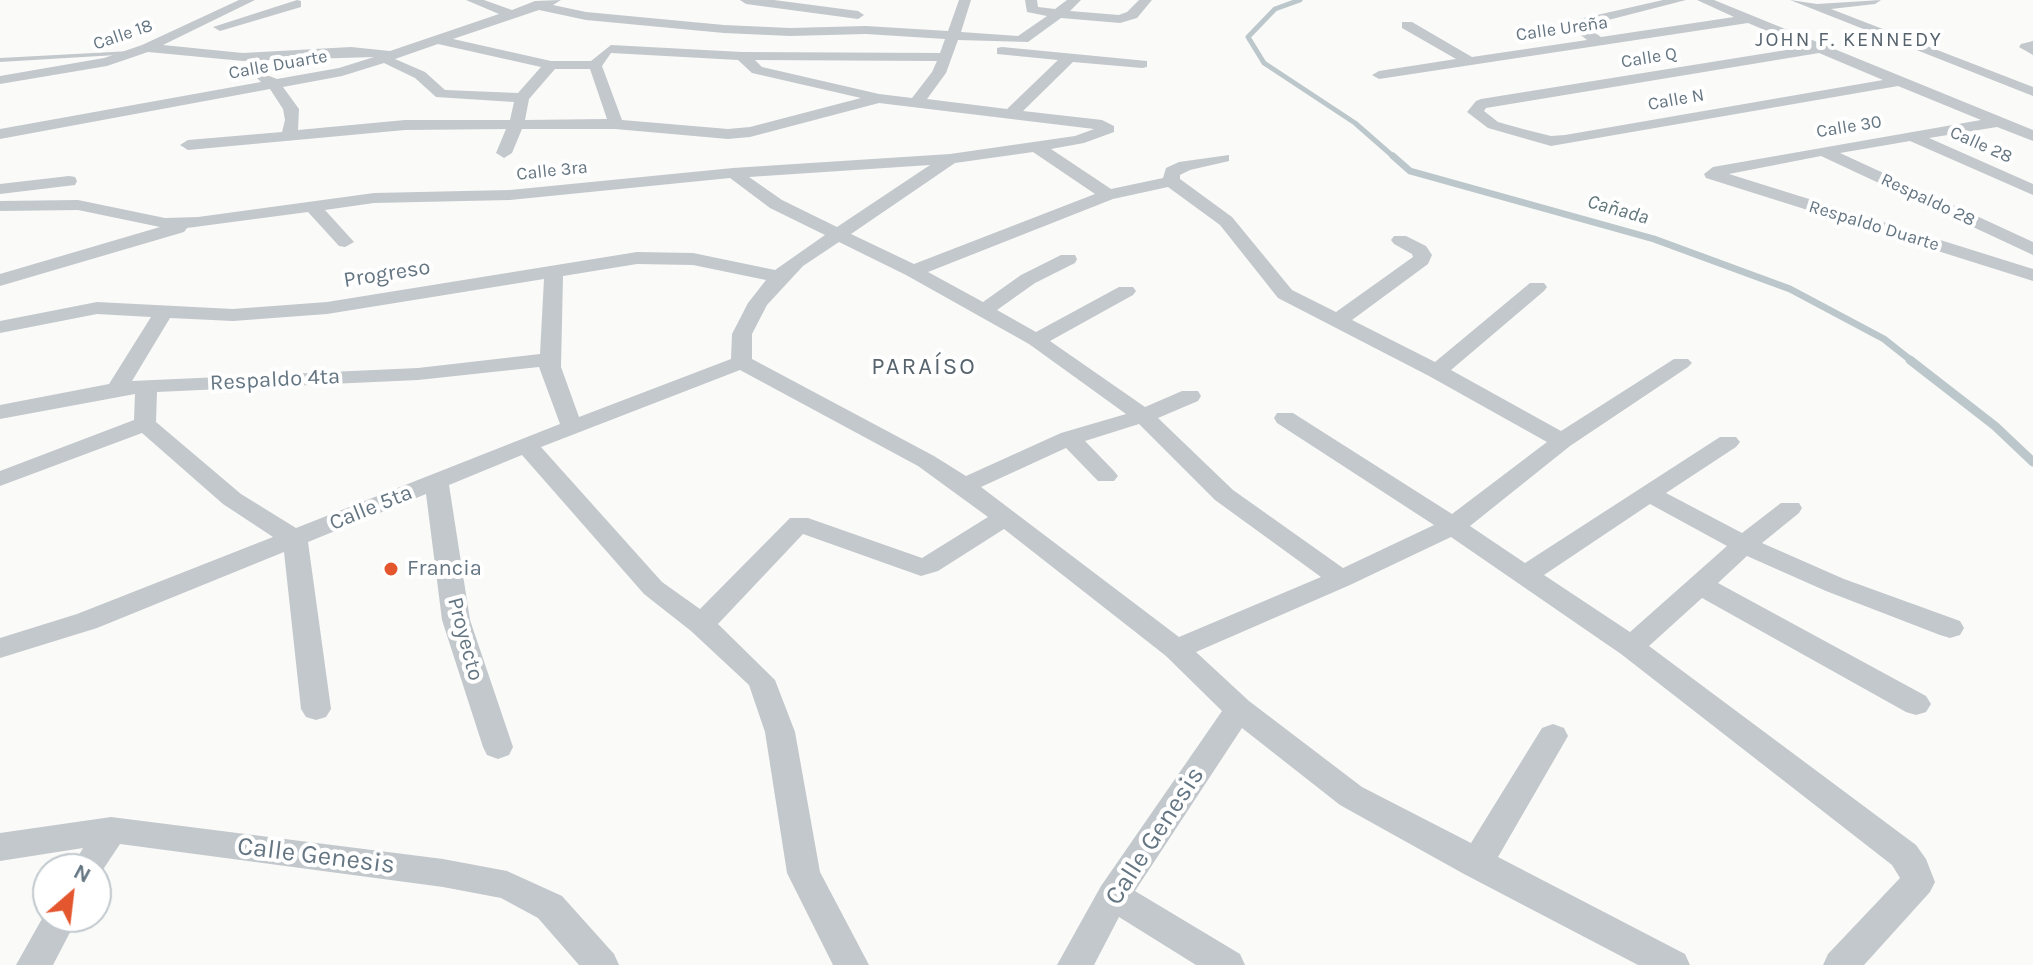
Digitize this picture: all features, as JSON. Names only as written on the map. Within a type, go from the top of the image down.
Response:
[{"type":"street","name":"Calle 18","points":[[0,80],[65,70],[131,53],[249,0]]},
{"type":"street","points":[[472,0],[510,14]]},
{"type":"street","name":"Calle Duarte","points":[[0,134],[342,72],[555,0]]},
{"type":"street","points":[[746,0],[834,13],[951,41]]},
{"type":"street","points":[[829,30],[834,13],[846,0]]},
{"type":"street","points":[[916,103],[932,86],[965,0]]},
{"type":"street","points":[[1031,0],[1034,10],[1120,19],[1132,15],[1146,0]]},
{"type":"street","points":[[611,49],[742,56],[1024,39],[1062,14],[1075,0]]},
{"type":"street","points":[[1599,42],[1578,27],[1580,23],[1680,0]]},
{"type":"street","points":[[1703,0],[2033,136]]},
{"type":"street","points":[[1796,0],[2033,92]]},
{"type":"street","points":[[1815,8],[1875,0]]},
{"type":"street","points":[[153,45],[297,4]]},
{"type":"street","points":[[535,5],[586,16],[772,32],[829,30],[1142,64]]},
{"type":"street","points":[[434,39],[551,65],[595,65],[611,49],[665,10]]},
{"type":"street","name":"Calle Ureña","points":[[1379,75],[1750,19]]},
{"type":"street","points":[[1407,25],[1469,61]]},
{"type":"street","points":[[691,53],[724,29]]},
{"type":"street","points":[[153,45],[243,57],[351,51],[384,53],[391,63],[420,75],[441,94],[522,98]]},
{"type":"street","name":"Calle Q","points":[[1481,104],[1822,48]]},
{"type":"street","points":[[742,56],[757,70],[879,98],[1010,115],[1070,57]]},
{"type":"street","points":[[243,57],[258,74],[274,84],[291,109],[293,120],[289,135]]},
{"type":"street","points":[[504,153],[517,123],[522,98],[551,65]]},
{"type":"street","points":[[595,65],[613,110],[615,124]]},
{"type":"street","name":"Calle N","points":[[1481,104],[1475,112],[1493,125],[1551,141],[1900,81]]},
{"type":"street","points":[[188,145],[391,126],[517,123],[615,124],[728,134],[750,132],[879,98]]},
{"type":"street","name":"Calle 3ra","points":[[0,206],[78,205],[165,223],[198,222],[374,198],[510,195],[733,173],[950,159],[1078,140],[1108,129],[1102,125],[1010,115]]},
{"type":"street","name":"Calle 30","points":[[1715,178],[1713,172],[1999,122]]},
{"type":"street","name":"Calle 28","points":[[1913,137],[2033,190]]},
{"type":"street","points":[[1037,147],[1108,195]]},
{"type":"street","name":"Respaldo 28","points":[[1823,151],[2033,249]]},
{"type":"street","points":[[1171,181],[1172,172],[1185,166],[1223,158]]},
{"type":"street","points":[[950,159],[796,262],[779,277],[758,303],[742,334],[741,362],[926,461],[964,486],[1176,649],[1239,709],[1351,796],[1672,965]]},
{"type":"street","points":[[733,173],[776,204],[913,271],[1036,340],[1143,416],[1224,495],[1341,579]]},
{"type":"street","name":"Respaldo Duarte","points":[[1715,178],[2033,275]]},
{"type":"street","points":[[0,189],[69,181]]},
{"type":"street","points":[[913,271],[1108,195],[1171,181],[1226,221],[1285,294],[1437,371],[1562,441]]},
{"type":"street","points":[[311,205],[345,242]]},
{"type":"street","points":[[0,280],[198,222]]},
{"type":"street","points":[[1337,321],[1421,260],[1423,255],[1419,250],[1400,240]]},
{"type":"street","name":"Progreso","points":[[0,327],[97,308],[233,315],[327,308],[637,258],[693,259],[779,277]]},
{"type":"street","points":[[983,310],[1028,279],[1068,259]]},
{"type":"street","points":[[554,271],[550,367],[572,427]]},
{"type":"street","points":[[1437,371],[1537,287]]},
{"type":"street","points":[[1036,340],[1126,291]]},
{"type":"street","points":[[116,390],[163,313]]},
{"type":"street","name":"Respaldo 4ta","points":[[0,412],[146,386],[418,374],[551,359]]},
{"type":"street","name":"Calle 5ta","points":[[0,648],[87,621],[741,362]]},
{"type":"street","points":[[1176,649],[1341,579],[1453,526],[1562,441],[1681,363]]},
{"type":"street","points":[[145,424],[146,386]]},
{"type":"street","points":[[964,486],[1069,438],[1143,416],[1190,396]]},
{"type":"street","points":[[1285,418],[1453,526],[1631,647],[1904,855],[1914,869],[1918,882],[1841,965]]},
{"type":"street","points":[[0,479],[145,424]]},
{"type":"street","points":[[145,424],[232,499],[295,539],[316,709]]},
{"type":"street","points":[[1069,438],[1106,476]]},
{"type":"street","points":[[1525,575],[1728,442]]},
{"type":"street","points":[[526,445],[653,588],[701,624],[761,680],[780,732],[804,873],[851,965]]},
{"type":"street","name":"Proyecto","points":[[436,481],[456,620],[498,747]]},
{"type":"street","points":[[1647,493],[1744,545],[1835,585],[1950,628]]},
{"type":"street","points":[[1631,647],[1744,545],[1790,508]]},
{"type":"street","points":[[701,624],[799,524],[921,567],[1005,517]]},
{"type":"street","points":[[1700,585],[1916,704]]},
{"type":"street","name":"Calle Genesis","points":[[1075,965],[1113,896],[1239,709]]},
{"type":"street","points":[[1476,864],[1553,736]]},
{"type":"street","points":[[97,853],[111,830]]},
{"type":"street","name":"Calle Genesis","points":[[0,847],[111,830],[443,873],[507,885],[550,907],[601,965]]},
{"type":"street","points":[[1113,896],[1227,965]]},
{"type":"street","points":[[34,965],[52,933]]},
{"type":"lane","points":[[0,60],[34,61],[131,53]]},
{"type":"waterway","name":"Cañada","points":[[1300,0],[1275,9],[1248,37],[1264,63],[1355,123],[1395,158]]},
{"type":"waterway","name":"Cañada","points":[[1393,156],[1410,171],[1654,239],[1790,289],[1884,339],[1913,362]]},
{"type":"waterway","name":"Cañada","points":[[1910,360],[1995,426],[2033,462]]},
{"type":"place","name":"Francia","points":[[391,569]]},
{"type":"district","name":"JOHN F. KENNEDY","points":[[1849,40]]},
{"type":"district","name":"PARAÍSO","points":[[924,367]]}]
